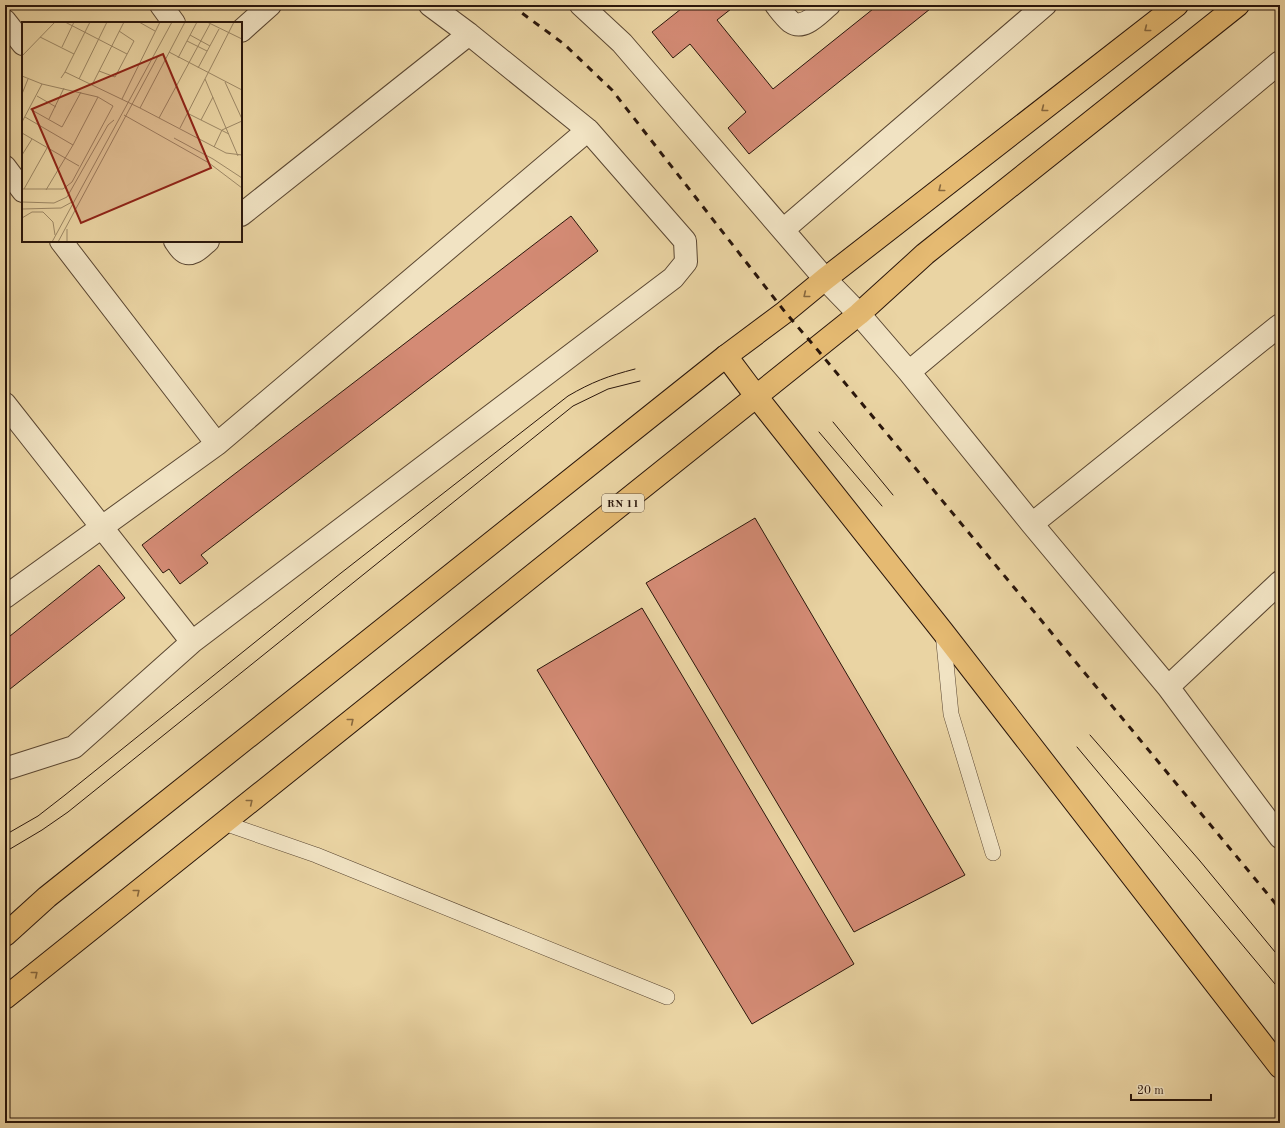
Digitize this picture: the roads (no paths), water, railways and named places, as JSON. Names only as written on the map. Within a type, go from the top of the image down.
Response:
[{"type":"main road","points":[[5,935],[47,897],[726,356],[785,312],[825,279],[1177,5]]},
{"type":"main road","name":"RN 11","points":[[5,998],[859,314],[925,254],[1238,5]]},
{"type":"main road","points":[[726,356],[943,632],[1280,1067]]},
{"type":"main road","points":[[5,917],[47,897]]},
{"type":"street","points":[[161,5],[173,22]]},
{"type":"street","points":[[242,30],[270,5]]},
{"type":"street","points":[[5,769],[74,747],[192,642],[673,278],[686,262],[685,241],[588,130],[469,34],[430,5]]},
{"type":"street","points":[[776,5],[791,21],[798,25],[806,24],[829,5]]},
{"type":"street","points":[[783,230],[1045,5]]},
{"type":"street","points":[[586,7],[622,43],[825,279],[859,314],[909,372],[1032,524],[1168,687],[1280,837]]},
{"type":"street","points":[[5,21],[22,43]]},
{"type":"street","points":[[242,214],[469,34]]},
{"type":"street","points":[[909,372],[1280,62]]},
{"type":"street","points":[[5,598],[217,444],[588,130]]},
{"type":"street","points":[[5,167],[22,190]]},
{"type":"street","points":[[63,242],[217,444]]},
{"type":"street","points":[[176,242],[183,252],[188,253],[194,252],[207,242]]},
{"type":"street","points":[[1032,524],[1280,325]]},
{"type":"street","points":[[5,404],[192,642]]},
{"type":"street","points":[[1168,687],[1280,582]]},
{"type":"lane","points":[[943,632],[951,714],[993,853]]},
{"type":"lane","points":[[224,823],[316,855],[667,997]]},
{"type":"tram line","points":[[5,835],[38,816],[65,795],[341,573],[568,396],[600,380],[635,369]]},
{"type":"tram line","points":[[5,852],[42,830],[68,812],[573,406],[608,389],[640,381]]},
{"type":"tram line","points":[[833,422],[893,495]]},
{"type":"tram line","points":[[819,432],[882,506]]},
{"type":"tram line","points":[[1090,735],[1200,861],[1280,958]]},
{"type":"tram line","points":[[1077,747],[1280,990]]},
{"type":"railway","points":[[511,5],[564,44],[612,90],[785,312],[1280,909]]}]
